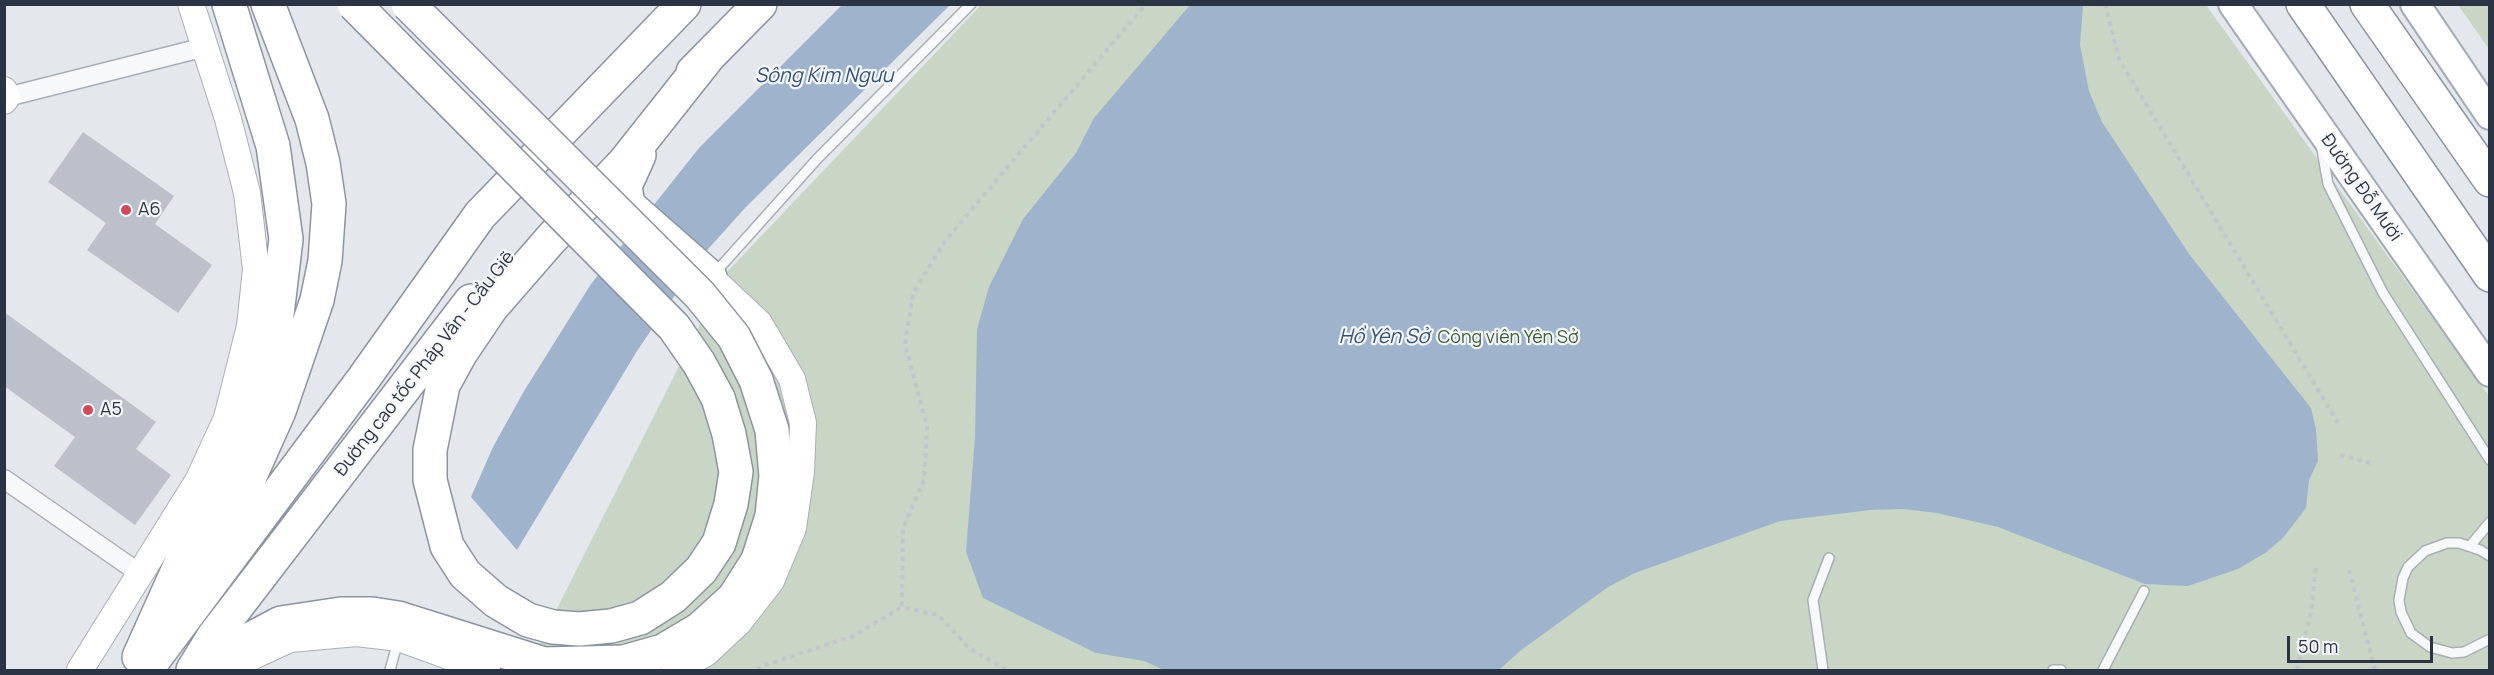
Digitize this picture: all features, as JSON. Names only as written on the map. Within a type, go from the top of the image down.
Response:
[{"type":"highway","points":[[132,670],[201,524],[245,421],[275,331],[286,239],[273,146],[229,4]]},
{"type":"highway","points":[[138,670],[250,476],[279,411],[317,300],[325,261],[329,204],[323,163],[312,119],[268,4]]},
{"type":"highway","points":[[354,4],[674,327],[699,363],[718,398],[729,434],[736,472],[731,504],[719,543],[700,570],[673,597],[640,618],[611,626],[579,629],[553,627],[528,620],[496,602],[465,574],[447,546],[430,480],[433,431],[443,385],[472,332],[491,308],[551,238],[624,163],[708,57]]},
{"type":"highway","points":[[208,670],[230,650],[282,622],[341,614],[372,614],[398,618],[544,664],[624,662],[663,651],[700,629],[734,598],[758,560],[772,516],[776,476],[772,430],[756,380],[734,337],[700,295],[408,4]]},
{"type":"highway","name":"Đường cao tốc Pháp Vân - Cầu Giẽ","points":[[146,670],[364,378],[480,215],[684,4]]},
{"type":"highway","name":"Đường cao tốc Pháp Vân - Cầu Giẽ","points":[[193,670],[214,636],[465,307],[515,250],[760,4]]},
{"type":"highway","points":[[2303,4],[2490,275]]},
{"type":"highway","points":[[2367,4],[2490,180]]},
{"type":"highway","points":[[652,128],[625,186],[628,205],[704,273]]},
{"type":"main road","name":"Đường Đỗ Mười","points":[[2233,4],[2490,372]]},
{"type":"main road","points":[[2415,4],[2490,115]]},
{"type":"street","points":[[80,670],[142,575],[198,482],[227,417],[250,326],[256,268],[247,193],[228,119],[192,4]]},
{"type":"street","points":[[5,96],[204,47]]},
{"type":"street","points":[[675,670],[706,653],[739,622],[771,581],[793,528],[801,472],[803,423],[792,379],[759,323],[704,273]]},
{"type":"street","points":[[4,479],[142,575]]},
{"type":"street","points":[[233,670],[253,656],[290,639],[357,633],[399,638],[487,670]]},
{"type":"lane","points":[[704,273],[971,4]]},
{"type":"lane","points":[[2318,127],[2328,184],[2383,293],[2490,460]]},
{"type":"lane","points":[[2470,546],[2490,522]]},
{"type":"lane","points":[[2490,556],[2470,546],[2447,543],[2425,551],[2416,558],[2403,578],[2399,600],[2401,612],[2411,633],[2430,647],[2441,651],[2464,652],[2490,639]]},
{"type":"lane","points":[[1823,670],[1814,600],[1829,558]]},
{"type":"lane","points":[[2103,670],[2144,591]]},
{"type":"lane","points":[[390,670],[399,638]]},
{"type":"lane","points":[[2053,670],[2061,670]]},
{"type":"path","points":[[902,607],[903,528],[924,480],[927,427],[905,344],[913,293],[945,241],[1146,4]]},
{"type":"path","points":[[2105,4],[2119,58],[2338,423]]},
{"type":"path","points":[[2340,455],[2370,463]]},
{"type":"path","points":[[2297,670],[2311,612],[2316,565]]},
{"type":"path","points":[[2349,570],[2375,670]]},
{"type":"path","points":[[757,670],[765,665],[853,636],[902,607],[938,615],[969,648],[1006,670]]},
{"type":"green space","name":"Hồ Yên Sở","points":[[981,5],[2206,5],[2489,396],[2489,670],[526,670],[726,273]]},
{"type":"green space","points":[[2458,5],[2489,5],[2489,49]]},
{"type":"water","name":"Sông Kim Ngưu","points":[[842,5],[950,5],[745,208],[701,257],[637,351],[517,550],[471,497],[493,447],[524,391],[591,284],[699,148]]},
{"type":"water","name":"Hồ Yên Sở","points":[[1190,5],[2083,5],[2080,45],[2089,91],[2102,122],[2189,254],[2311,408],[2316,429],[2318,461],[2309,480],[2306,508],[2283,538],[2265,553],[2238,569],[2188,586],[2145,584],[1998,527],[1937,513],[1903,509],[1870,510],[1780,521],[1635,573],[1608,587],[1520,651],[1499,670],[1164,670],[1144,661],[1096,653],[983,598],[966,552],[975,437],[977,329],[989,287],[1023,219],[1076,153],[1094,118]]},
{"type":"building","name":"A6","points":[[83,132],[174,196],[155,224],[212,265],[178,313],[87,250],[106,223],[48,182]]},
{"type":"building","name":"A5","points":[[4,312],[156,422],[136,449],[171,475],[135,525],[54,466],[75,437],[4,386]]},
{"type":"place","name":"A6","points":[[126,210]]},
{"type":"place","name":"A5","points":[[88,410]]},
{"type":"park label","name":"Công viên Yên Sở","points":[[1508,338]]}]
